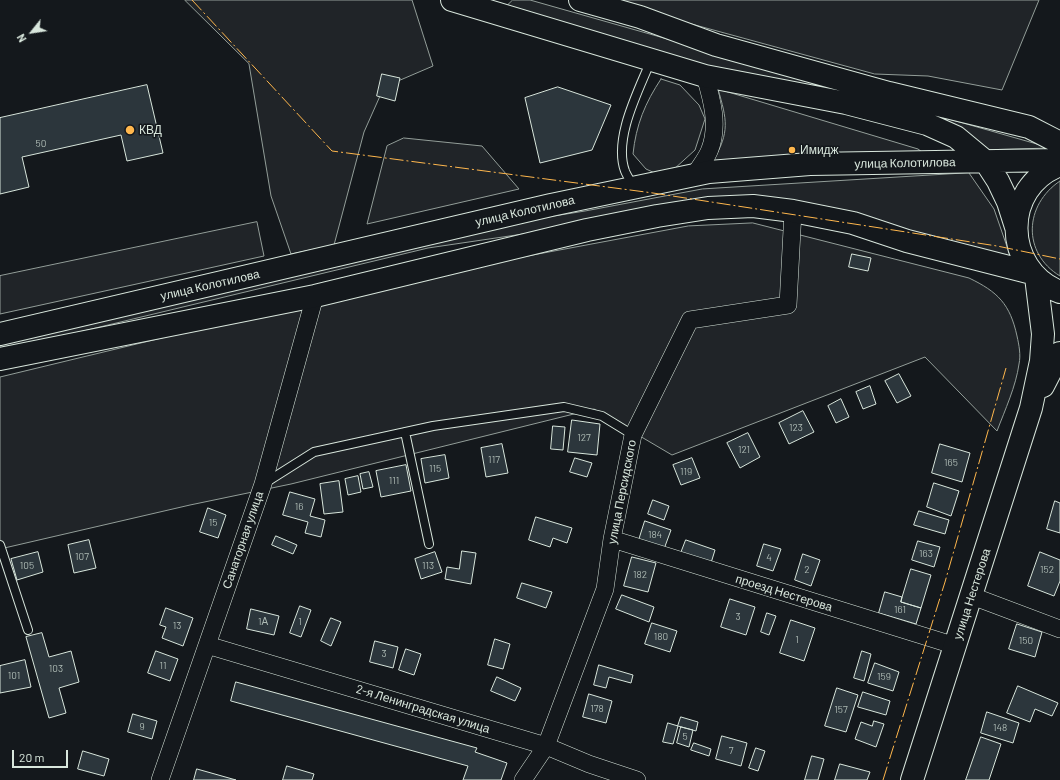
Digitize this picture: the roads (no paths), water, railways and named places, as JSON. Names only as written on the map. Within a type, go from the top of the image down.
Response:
[{"type":"main road","points":[[452,0],[705,76],[846,103],[927,124],[956,137],[984,161],[998,181],[1008,202],[1016,227],[1018,246],[1025,262],[1034,275],[1050,289],[1060,292]]},
{"type":"main road","points":[[580,0],[640,17],[716,45],[889,93],[1029,127],[1060,143]]},
{"type":"main road","name":"улица Колотилова","points":[[0,334],[551,205],[709,172],[810,164],[1060,160]]},
{"type":"main road","points":[[1016,227],[1020,204],[1032,184],[1050,168],[1060,165]]},
{"type":"main road","points":[[0,360],[315,296],[587,230],[657,216],[708,208],[752,206],[793,211],[853,223],[907,241],[1034,275]]},
{"type":"main road","name":"улица Нестерова","points":[[912,780],[1031,408],[1041,361],[1043,334],[1034,275]]},
{"type":"main road","name":"улица Нестерова","points":[[1031,408],[1060,353]]},
{"type":"street","points":[[694,176],[710,150],[715,126],[712,100],[705,76]]},
{"type":"street","name":"улица Персидского","points":[[523,780],[546,746],[605,589],[612,539],[633,435],[690,320],[788,305],[793,211]]},
{"type":"street","name":"Санаторная улица","points":[[160,780],[263,484],[315,296]]},
{"type":"street","name":"проезд Нестерова","points":[[612,539],[956,646]]},
{"type":"street","points":[[972,596],[1060,629]]},
{"type":"street","name":"2-я Ленинградская улица","points":[[207,645],[546,746],[589,764],[637,780]]},
{"type":"lane","points":[[635,188],[625,170],[622,152],[627,116],[651,60]]},
{"type":"lane","points":[[263,484],[314,452],[433,426],[564,407],[602,416],[633,435]]},
{"type":"lane","points":[[405,432],[429,544]]},
{"type":"lane","points":[[0,545],[28,630]]},
{"type":"place","name":"КВД","points":[[130,130]]},
{"type":"place","name":"Имидж","points":[[792,150]]}]
